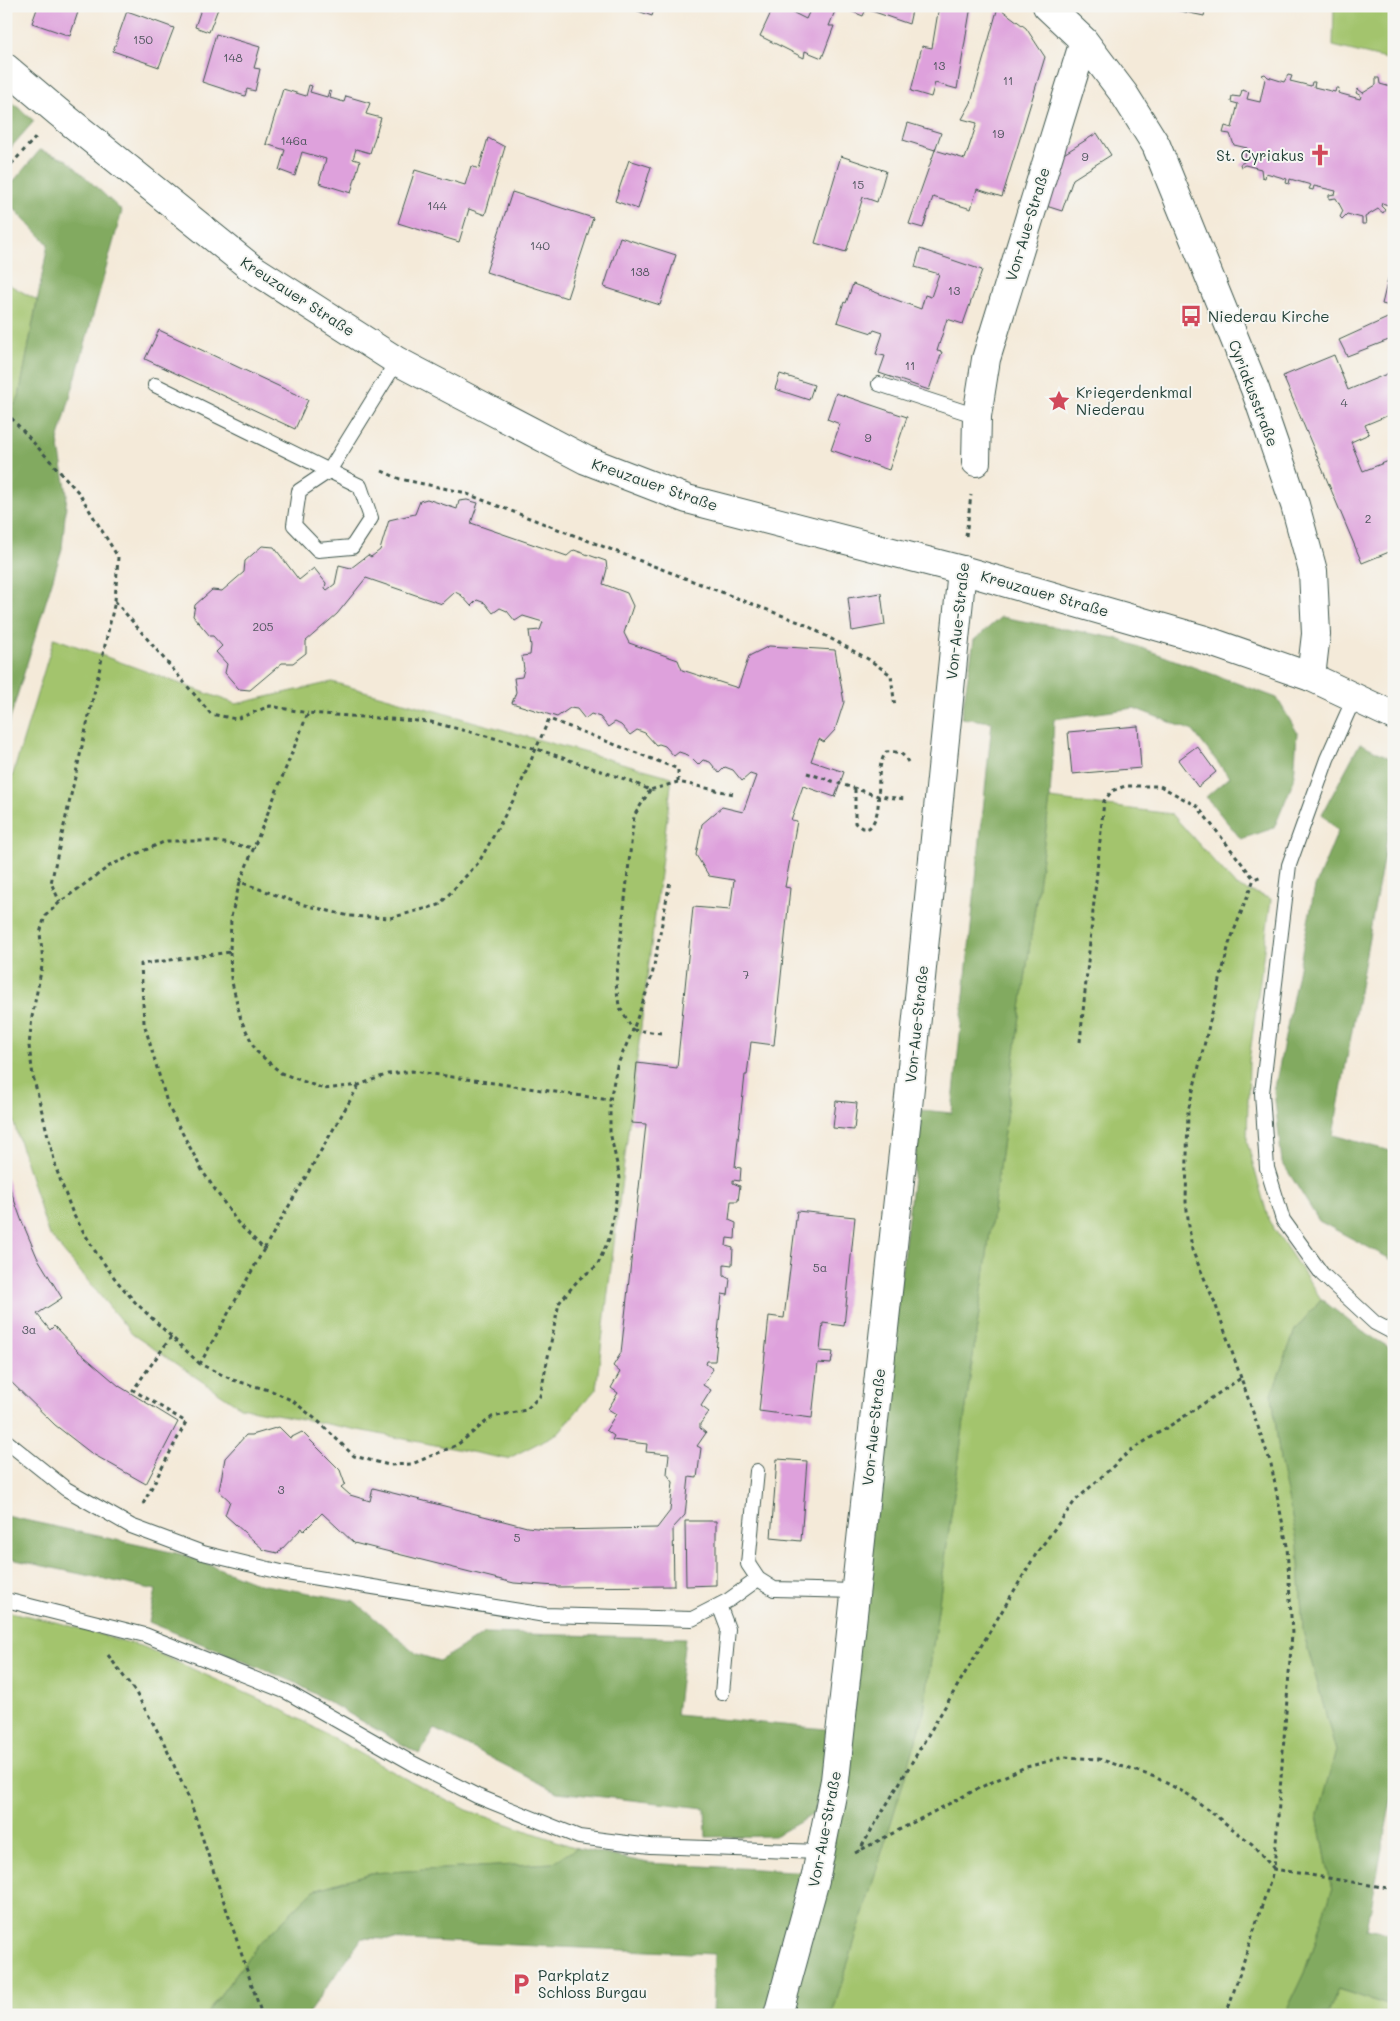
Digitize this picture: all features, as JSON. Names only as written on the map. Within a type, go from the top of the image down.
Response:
[{"type":"street","name":"Cyriakusstraße","points":[[1047,6],[1084,41],[1124,94],[1156,145],[1255,388],[1294,505],[1313,571],[1316,634],[1311,677]]},
{"type":"street","name":"Von-Aue-Straße","points":[[976,462],[977,416],[986,359],[1084,41]]},
{"type":"street","name":"Kreuzauer Straße","points":[[6,68],[249,266],[397,361],[586,460],[687,499],[962,570],[1205,640],[1311,677],[1355,696],[1394,716]]},
{"type":"street","name":"Von-Aue-Straße","points":[[778,2015],[815,1880],[819,1852],[835,1780],[908,1107],[962,570]]},
{"type":"lane","points":[[155,385],[329,471],[360,486],[370,518],[352,547],[318,550],[294,525],[299,491],[329,471],[397,361]]},
{"type":"lane","points":[[880,384],[977,416]]},
{"type":"lane","points":[[1355,696],[1327,759],[1289,866],[1262,1092],[1268,1168],[1283,1220],[1322,1274],[1375,1323],[1394,1333]]},
{"type":"lane","points":[[6,1441],[66,1489],[131,1526],[203,1554],[281,1572],[545,1615],[692,1619],[719,1605],[758,1579]]},
{"type":"lane","points":[[757,1470],[748,1564],[758,1579],[774,1589],[856,1591]]},
{"type":"lane","points":[[6,1600],[145,1635],[287,1692],[412,1764],[461,1788],[579,1837],[650,1846],[819,1852]]},
{"type":"lane","points":[[719,1605],[728,1629],[722,1693]]},
{"type":"path","points":[[6,170],[58,112]]},
{"type":"path","points":[[6,412],[79,493],[118,557],[115,601],[51,883],[60,902]]},
{"type":"path","points":[[346,444],[378,470],[400,479],[462,492],[804,624],[868,659],[891,676],[895,708]]},
{"type":"path","name":"Von-Aue-Straße","points":[[962,570],[976,462]]},
{"type":"path","points":[[115,601],[212,714],[236,719],[270,706],[308,713],[431,722],[537,748],[650,790],[678,782],[734,794]]},
{"type":"path","points":[[308,713],[240,882],[231,917],[231,978],[241,1020],[256,1051],[281,1073],[324,1089],[359,1086],[388,1074],[412,1071],[610,1100]]},
{"type":"path","points":[[240,882],[302,904],[349,916],[390,918],[439,906],[478,862],[515,797],[549,719],[678,769],[678,782]]},
{"type":"path","points":[[855,789],[855,823],[862,828],[869,828],[874,823],[878,810],[880,761],[886,752],[897,751],[904,755],[909,763],[909,769]]},
{"type":"path","points":[[807,773],[878,796],[900,799]]},
{"type":"path","points":[[1080,1042],[1104,800],[1112,791],[1125,786],[1160,786],[1197,806],[1254,879]]},
{"type":"path","points":[[633,1030],[619,1006],[616,983],[634,816],[650,790]]},
{"type":"path","points":[[905,799],[906,793]]},
{"type":"path","points":[[255,848],[212,842],[166,841],[111,864],[60,902],[45,916],[40,933],[43,961],[32,1017],[29,1046],[33,1076],[57,1170],[73,1214],[95,1251],[135,1302],[200,1364],[233,1380],[272,1391],[293,1401],[319,1422],[354,1456],[389,1465],[412,1464],[457,1445],[492,1417],[526,1410],[540,1396],[559,1303],[579,1279],[597,1266],[609,1239],[620,1178],[610,1132],[610,1100],[617,1066],[633,1030],[652,976],[670,881]]},
{"type":"path","points":[[1226,2015],[1274,1869],[1292,1634],[1287,1546],[1271,1464],[1215,1303],[1192,1250],[1186,1202],[1188,1111],[1229,944],[1254,879],[1289,866]]},
{"type":"path","points":[[230,952],[142,964],[144,1023],[172,1115],[203,1172],[238,1222],[264,1249]]},
{"type":"path","points":[[633,1030],[661,1033]]},
{"type":"path","points":[[200,1364],[264,1249],[359,1086]]},
{"type":"path","points":[[131,1526],[186,1422],[133,1390],[171,1336]]},
{"type":"path","points":[[859,1851],[1036,1554],[1075,1501],[1131,1450],[1241,1378]]},
{"type":"path","points":[[82,1618],[136,1693],[163,1741],[190,1801],[262,2015]]},
{"type":"path","points":[[815,1880],[859,1851],[979,1788],[1023,1768],[1064,1757],[1098,1759],[1155,1777],[1189,1795],[1252,1844],[1274,1869],[1394,1889]]},
{"type":"green space","points":[[1334,6],[1394,6],[1394,61],[1333,46]]},
{"type":"green space","points":[[6,97],[34,121],[6,153]]},
{"type":"green space","points":[[40,150],[67,160],[122,211],[58,441],[67,494],[62,549],[6,732],[6,419],[19,397],[48,244],[6,200],[6,190]]},
{"type":"green space","points":[[6,283],[37,300],[19,397],[6,419]]},
{"type":"green space","points":[[1001,617],[1115,638],[1277,698],[1297,732],[1294,780],[1274,828],[1241,839],[1206,797],[1229,777],[1193,731],[1134,708],[1054,719],[1050,799],[923,1718],[832,2015],[712,2015],[714,1954],[362,1938],[307,2015],[205,2015],[258,1945],[314,1890],[371,1873],[552,1863],[577,1848],[648,1863],[829,1873],[921,1110],[952,1113],[992,722],[961,718],[974,640]]},
{"type":"green space","points":[[54,638],[236,704],[332,682],[672,777],[596,1389],[558,1433],[507,1459],[240,1407],[132,1334],[48,1233],[6,1098],[6,797]]},
{"type":"green space","points":[[1360,743],[1394,760],[1394,800],[1333,1135],[1394,1152],[1394,1261],[1319,1221],[1282,1162],[1274,1092],[1315,887],[1338,831],[1322,814]]},
{"type":"green space","points":[[1050,799],[1172,814],[1236,886],[1271,899],[1249,1061],[1247,1142],[1269,1221],[1321,1299],[1295,1330],[1272,1394],[1280,1460],[1298,1545],[1303,1631],[1336,1751],[1318,1816],[1332,1891],[1304,1973],[1284,2015],[832,2015],[923,1718]]},
{"type":"green space","points":[[1321,1299],[1363,1332],[1394,1350],[1394,1785],[1367,1929],[1394,1935],[1394,2007],[1338,1989],[1328,2015],[1284,2015],[1304,1973],[1332,1891],[1318,1815],[1336,1751],[1303,1631],[1298,1545],[1280,1460],[1272,1394],[1295,1330]]},
{"type":"green space","points":[[6,1516],[185,1555],[259,1584],[354,1601],[417,1654],[439,1661],[485,1633],[685,1638],[676,1715],[826,1729],[823,1779],[814,1814],[775,1836],[706,1837],[705,1808],[557,1792],[435,1729],[419,1754],[294,1682],[149,1622],[156,1590],[6,1558]]},
{"type":"green space","points":[[6,1611],[64,1624],[144,1647],[281,1709],[406,1779],[467,1810],[577,1848],[553,1863],[371,1873],[314,1890],[258,1945],[205,2015],[6,2015]]},
{"type":"green space","points":[[1337,1989],[1394,2007],[1394,2015],[1328,2015]]},
{"type":"building","points":[[38,6],[80,6],[70,36],[32,23]]},
{"type":"building","points":[[110,6],[122,6],[121,10]]},
{"type":"building","points":[[202,6],[219,6],[209,32],[195,27]]},
{"type":"building","points":[[624,6],[655,6],[652,16]]},
{"type":"building","points":[[774,6],[780,6],[806,19],[812,6],[837,6],[829,26],[834,26],[822,58],[805,51],[804,58],[760,36]]},
{"type":"building","points":[[838,6],[913,6],[909,24],[866,9],[863,16]]},
{"type":"building","points":[[939,6],[971,6],[957,89],[935,83],[931,97],[911,91],[922,46],[932,48]]},
{"type":"building","points":[[1171,6],[1206,6],[1204,16],[1171,9]]},
{"type":"building","points":[[1215,6],[1234,6],[1233,11]]},
{"type":"building","points":[[998,7],[1026,28],[1045,57],[1002,197],[977,189],[971,209],[933,197],[923,228],[909,224],[935,150],[965,159],[977,123],[962,119],[971,103]]},
{"type":"building","points":[[127,11],[174,28],[159,67],[113,51]]},
{"type":"building","points":[[216,34],[260,47],[254,68],[260,69],[255,91],[247,89],[245,96],[202,82]]},
{"type":"building","name":"St. Cyriakus","points":[[1265,74],[1268,77],[1284,82],[1288,75],[1292,76],[1290,81],[1311,86],[1312,82],[1315,82],[1314,87],[1335,92],[1336,88],[1339,88],[1338,93],[1360,99],[1361,96],[1356,93],[1358,89],[1363,93],[1376,85],[1376,78],[1379,78],[1380,84],[1394,88],[1394,207],[1382,203],[1381,206],[1385,210],[1383,213],[1378,209],[1365,217],[1366,224],[1362,224],[1362,218],[1347,214],[1342,219],[1340,217],[1343,211],[1336,198],[1329,199],[1329,195],[1335,194],[1336,191],[1314,186],[1313,190],[1309,189],[1311,185],[1290,179],[1289,184],[1286,183],[1287,179],[1266,173],[1265,178],[1262,177],[1261,169],[1245,165],[1241,167],[1240,164],[1244,162],[1247,148],[1234,145],[1230,134],[1223,133],[1225,126],[1232,128],[1238,104],[1231,102],[1232,96],[1240,97],[1242,90],[1249,92],[1247,99],[1260,102],[1265,79],[1262,75]]},
{"type":"building","points":[[309,85],[312,86],[310,92],[327,97],[329,91],[331,92],[330,98],[344,102],[346,96],[370,103],[366,114],[381,118],[370,153],[356,149],[353,159],[360,161],[351,193],[319,183],[326,159],[302,152],[295,176],[279,170],[285,150],[266,144],[283,89],[306,96]]},
{"type":"building","points":[[908,123],[941,133],[935,150],[903,140]]},
{"type":"building","points":[[1097,133],[1111,155],[1073,179],[1062,211],[1043,205],[1059,157]]},
{"type":"building","points":[[488,138],[505,147],[485,215],[469,209],[459,242],[398,223],[415,170],[465,185],[471,166],[479,169]]},
{"type":"building","points":[[841,156],[886,171],[877,202],[863,197],[846,252],[815,243]]},
{"type":"building","points":[[629,160],[651,167],[638,209],[615,201]]},
{"type":"building","points":[[512,192],[593,218],[567,298],[486,272]]},
{"type":"building","points":[[620,237],[676,255],[660,305],[604,287]]},
{"type":"building","points":[[920,249],[982,270],[963,324],[947,319],[937,351],[942,352],[929,390],[879,373],[885,356],[876,354],[883,333],[874,330],[872,333],[837,322],[853,284],[921,309],[925,295],[931,297],[939,274],[915,267]]},
{"type":"building","points":[[1392,263],[1394,264],[1394,307],[1382,304]]},
{"type":"building","points":[[1394,315],[1394,338],[1347,356],[1339,340]]},
{"type":"building","points":[[159,330],[308,400],[295,429],[145,359]]},
{"type":"building","points":[[1394,352],[1394,365],[1390,364]]},
{"type":"building","points":[[1334,355],[1348,390],[1394,371],[1394,413],[1365,425],[1369,434],[1351,442],[1363,471],[1394,459],[1394,550],[1362,563],[1283,376]]},
{"type":"building","points":[[780,374],[814,385],[809,400],[775,389]]},
{"type":"building","points":[[836,393],[907,417],[889,470],[831,450],[840,424],[827,419]]},
{"type":"building","points":[[427,499],[457,509],[459,501],[467,500],[478,503],[471,523],[567,556],[574,550],[606,561],[607,569],[603,584],[627,593],[633,606],[624,633],[629,643],[678,660],[682,670],[738,688],[749,656],[769,646],[835,650],[844,702],[835,730],[824,742],[819,739],[811,761],[844,772],[835,797],[803,786],[791,820],[797,821],[785,887],[790,888],[774,1045],[751,1042],[747,1075],[745,1075],[735,1167],[741,1168],[740,1181],[733,1180],[733,1183],[740,1186],[738,1201],[731,1201],[729,1220],[736,1223],[735,1239],[727,1238],[726,1246],[733,1248],[732,1265],[724,1264],[724,1276],[730,1279],[728,1295],[722,1294],[715,1361],[707,1361],[706,1364],[713,1369],[703,1385],[711,1390],[701,1406],[709,1412],[700,1424],[700,1428],[706,1433],[697,1446],[701,1448],[697,1478],[689,1477],[685,1515],[673,1528],[674,1586],[556,1587],[514,1583],[354,1543],[322,1513],[304,1531],[302,1528],[278,1553],[264,1550],[225,1515],[230,1501],[219,1491],[225,1458],[246,1435],[279,1427],[290,1438],[302,1432],[340,1470],[345,1484],[341,1487],[350,1495],[370,1501],[373,1488],[527,1527],[555,1530],[657,1528],[670,1511],[673,1482],[667,1474],[669,1454],[646,1452],[647,1444],[612,1440],[614,1436],[606,1430],[616,1414],[608,1409],[618,1393],[611,1388],[620,1372],[613,1366],[621,1353],[646,1124],[631,1123],[637,1063],[677,1068],[693,907],[730,910],[734,880],[709,876],[696,855],[702,824],[722,807],[743,812],[756,776],[750,774],[742,781],[733,770],[725,767],[719,773],[710,762],[703,760],[698,765],[688,755],[679,752],[674,756],[665,746],[656,745],[645,733],[637,730],[630,735],[621,725],[615,722],[608,727],[600,717],[591,714],[585,719],[577,709],[570,708],[557,717],[512,703],[516,692],[514,678],[522,677],[524,669],[522,656],[530,655],[529,631],[540,630],[543,622],[523,616],[515,621],[507,611],[500,608],[493,613],[485,603],[477,600],[471,606],[461,595],[455,592],[442,604],[366,578],[337,614],[306,641],[306,653],[293,663],[282,663],[250,690],[239,689],[225,673],[227,664],[216,652],[222,646],[213,636],[210,636],[193,616],[195,605],[212,590],[222,591],[244,572],[245,561],[262,546],[274,547],[299,580],[314,568],[326,583],[325,588],[327,590],[335,584],[339,565],[351,568],[368,555],[371,557],[380,550],[389,520],[415,514],[420,501]]},
{"type":"building","points":[[881,593],[885,625],[852,631],[848,598]]},
{"type":"building","points":[[1138,726],[1141,768],[1072,774],[1068,732]]},
{"type":"building","points":[[1197,746],[1216,772],[1198,787],[1178,760]]},
{"type":"building","points":[[836,1101],[857,1103],[854,1130],[833,1128]]},
{"type":"building","points":[[6,1177],[37,1257],[62,1298],[37,1314],[50,1330],[54,1326],[78,1351],[119,1386],[178,1422],[146,1484],[91,1453],[55,1425],[6,1377],[6,1331],[11,1328],[6,1321]]},
{"type":"building","points":[[797,1211],[855,1217],[844,1326],[823,1323],[820,1351],[833,1352],[831,1364],[818,1363],[812,1418],[759,1411],[769,1316],[784,1318]]},
{"type":"building","points":[[777,1459],[807,1461],[801,1541],[771,1538]]},
{"type":"building","points":[[685,1521],[716,1521],[716,1585],[686,1586]]},
{"type":"place","name":"St. Cyriakus","points":[[1320,155]]},
{"type":"place","name":"Niederau Kirche","points":[[1191,316]]},
{"type":"place","name":"Kriegerdenkmal Niederau","points":[[1059,401]]},
{"type":"place","name":"Parkplatz Schloss Burgau","points":[[521,1984]]}]
